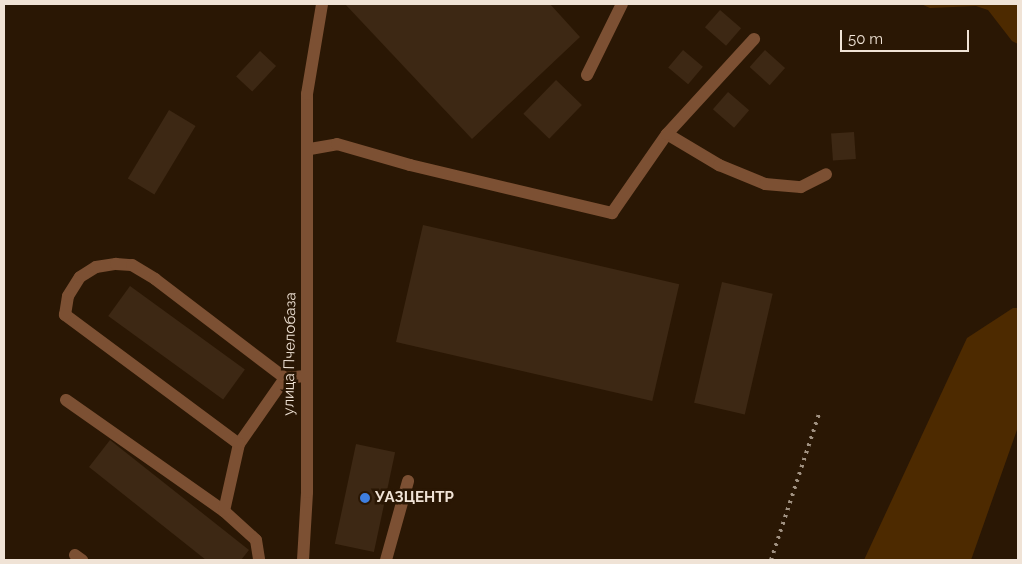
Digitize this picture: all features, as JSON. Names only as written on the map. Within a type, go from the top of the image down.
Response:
[{"type":"street","name":"улица Пчелобаза","points":[[303,560],[307,492],[305,376],[310,149],[307,94],[322,4]]},
{"type":"street","points":[[587,75],[622,4]]},
{"type":"street","points":[[310,149],[337,144],[410,165],[612,213],[667,134],[754,39]]},
{"type":"street","points":[[667,134],[719,165],[765,184],[802,187],[826,174]]},
{"type":"street","points":[[239,444],[66,315],[68,296],[80,278],[96,268],[116,264],[132,265],[155,278],[285,378],[305,376]]},
{"type":"street","points":[[224,511],[239,444],[285,378]]},
{"type":"street","points":[[66,400],[224,511],[256,540],[259,560]]},
{"type":"street","points":[[386,560],[408,481]]},
{"type":"shaded area","points":[[921,4],[1018,4],[1018,44],[1012,41],[988,10],[976,6],[930,8]]},
{"type":"shaded area","points":[[1013,308],[1018,308],[1018,427],[971,560],[864,560],[967,338]]},
{"type":"building","points":[[345,4],[550,4],[580,37],[472,139]]},
{"type":"building","points":[[720,10],[741,28],[726,46],[705,27]]},
{"type":"building","points":[[683,50],[703,67],[688,84],[668,68]]},
{"type":"building","points":[[765,50],[785,68],[770,85],[750,67]]},
{"type":"building","points":[[260,51],[276,66],[252,92],[236,77]]},
{"type":"building","points":[[556,80],[582,105],[549,139],[523,114]]},
{"type":"building","points":[[728,92],[749,110],[734,128],[713,109]]},
{"type":"building","points":[[169,110],[196,126],[154,195],[128,179]]},
{"type":"building","points":[[854,132],[856,159],[833,161],[831,134]]},
{"type":"building","points":[[423,225],[679,284],[652,401],[396,342]]},
{"type":"building","points":[[722,282],[773,294],[745,415],[694,403]]},
{"type":"building","points":[[130,286],[245,369],[223,399],[108,316]]},
{"type":"building","points":[[110,440],[249,550],[241,560],[206,560],[89,467]]},
{"type":"building","name":"УАЗЦЕНТР","points":[[356,444],[395,452],[374,552],[335,544]]},
{"type":"railway","points":[[771,560],[819,414]]},
{"type":"place","name":"УАЗЦЕНТР","points":[[365,498]]}]
